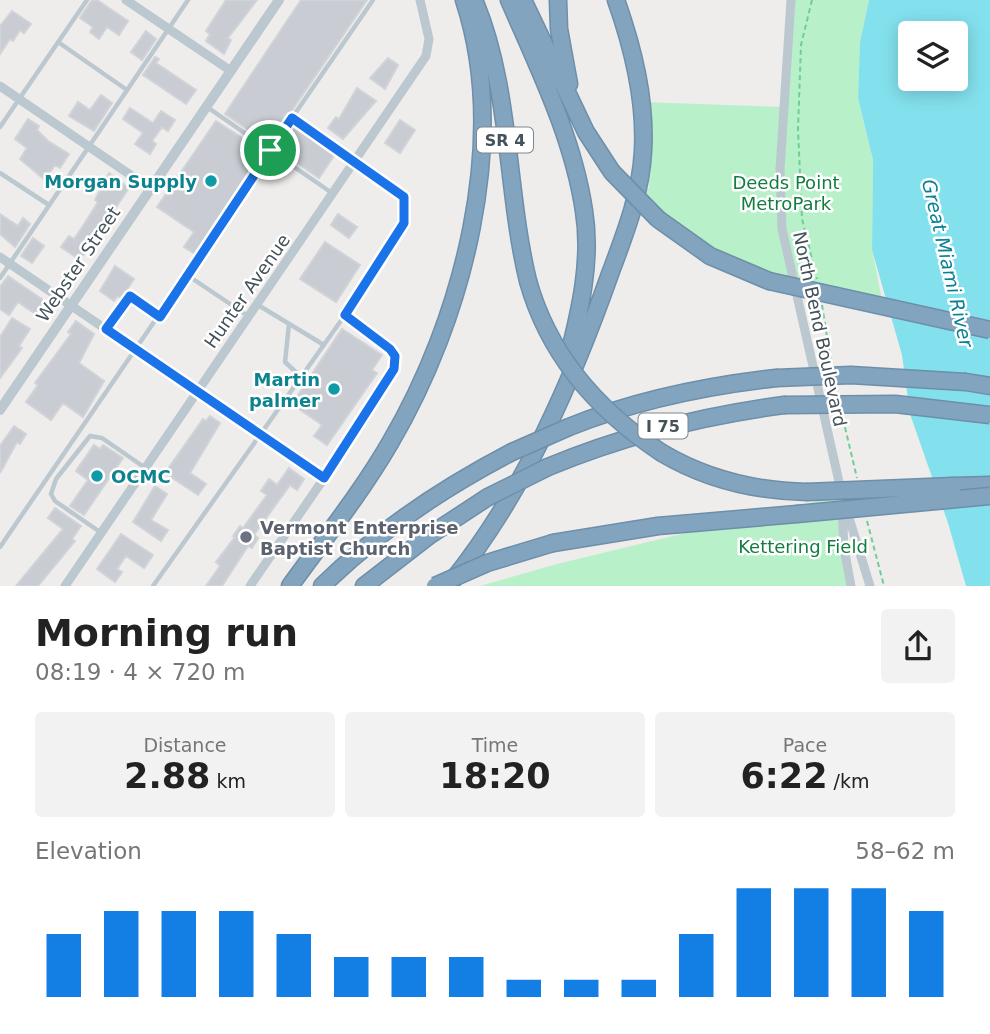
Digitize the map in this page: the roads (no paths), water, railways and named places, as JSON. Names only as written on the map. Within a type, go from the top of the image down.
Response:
[{"type":"highway","points":[[290,586],[390,444],[432,359],[456,292],[474,211],[482,126],[477,48],[464,0]]},
{"type":"highway","name":"SR 4","points":[[474,0],[489,42],[497,82],[528,281],[549,334],[576,378],[621,424],[662,453],[693,469],[739,484],[807,492],[990,485]]},
{"type":"highway","points":[[509,0],[560,123],[584,213],[585,267],[579,316],[555,408]]},
{"type":"highway","points":[[523,0],[573,107],[612,172],[658,219],[710,256],[769,282],[990,330]]},
{"type":"highway","points":[[558,0],[559,29],[573,107]]},
{"type":"highway","points":[[448,586],[505,508],[555,408],[598,306],[639,182],[643,151],[641,102],[631,47],[615,0]]},
{"type":"highway","name":"I 75","points":[[322,586],[404,517],[451,485],[512,452],[606,412],[697,389],[776,378],[862,375],[990,385]]},
{"type":"highway","name":"I 75","points":[[364,586],[419,542],[488,497],[548,467],[653,429],[713,415],[784,405],[895,404],[990,415]]},
{"type":"highway","points":[[435,586],[477,567],[553,543],[658,526],[990,496]]},
{"type":"street","points":[[126,0],[231,71]]},
{"type":"street","name":"Webster Street","points":[[0,410],[279,0]]},
{"type":"street","name":"North Bend Boulevard","points":[[791,0],[780,169],[781,220],[842,495],[870,586]]},
{"type":"street","name":"Hunter Avenue","points":[[65,586],[426,56],[429,39],[420,3]]},
{"type":"street","points":[[0,86],[151,189]]},
{"type":"street","points":[[0,257],[324,478]]},
{"type":"street","points":[[250,586],[363,420],[395,364],[390,349],[345,315]]},
{"type":"street","name":"North Bend Boulevard","points":[[842,495],[844,548],[851,586]]},
{"type":"lane","points":[[0,127],[87,0]]},
{"type":"lane","points":[[0,278],[188,0]]},
{"type":"lane","points":[[0,547],[160,317],[373,0]]},
{"type":"lane","points":[[58,42],[127,90]]},
{"type":"lane","points":[[207,107],[333,193]]},
{"type":"lane","points":[[153,586],[345,315],[404,223],[404,197],[292,118]]},
{"type":"lane","points":[[0,173],[50,205]]},
{"type":"lane","points":[[187,275],[248,317]]},
{"type":"lane","points":[[106,329],[130,296],[160,317]]},
{"type":"lane","points":[[257,304],[324,345]]},
{"type":"lane","points":[[289,324],[285,362],[301,377]]},
{"type":"lane","points":[[101,532],[55,501],[51,494],[56,479],[90,436],[103,438],[145,468]]},
{"type":"water","name":"Great Miami River","points":[[869,0],[990,0],[990,586],[966,586],[948,523],[910,414],[902,355],[872,250],[873,160],[858,98],[860,42]]},
{"type":"place","name":"Morgan Supply","points":[[211,181]]},
{"type":"place","name":"Martin palmer","points":[[334,389]]},
{"type":"place","name":"OCMC","points":[[97,476]]},
{"type":"place","name":"Vermont Enterprise Baptist Church","points":[[246,537]]},
{"type":"park label","name":"Deeds Point MetroPark","points":[[786,192]]},
{"type":"park label","name":"Kettering Field","points":[[803,546]]}]
